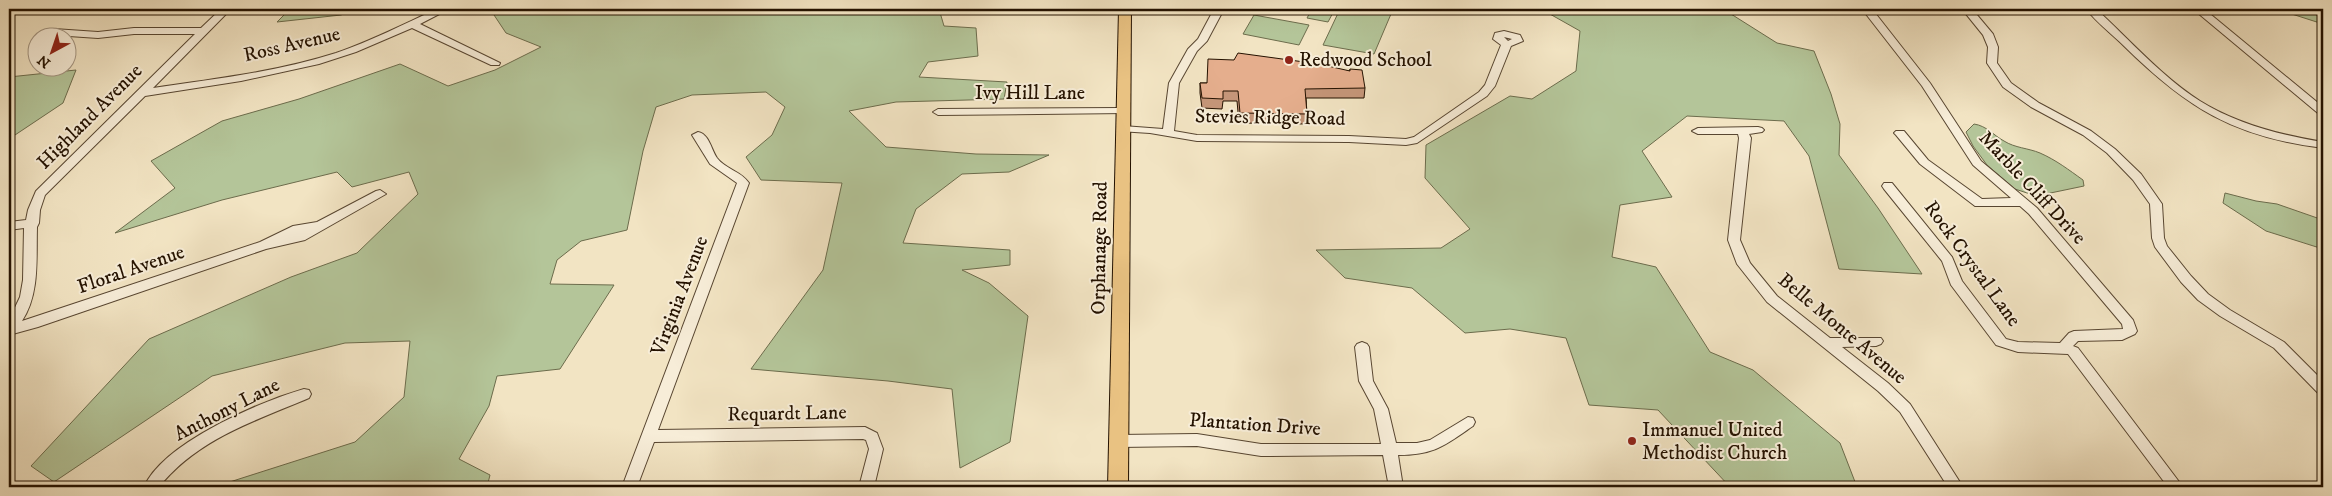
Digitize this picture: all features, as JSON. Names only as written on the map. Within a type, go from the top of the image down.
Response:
[{"type":"main road","name":"Orphanage Road","points":[[1118,487],[1125,9]]},
{"type":"street","name":"Highland Avenue","points":[[10,330],[27,302],[35,206],[40,194],[131,106],[141,93],[226,9]]},
{"type":"street","name":"Ross Avenue","points":[[141,93],[263,72],[324,59],[363,46],[444,9]]},
{"type":"street","points":[[1193,49],[1193,40],[1211,9]]},
{"type":"street","points":[[1167,133],[1170,127],[1174,83],[1193,49],[1202,41],[1219,9]]},
{"type":"street","name":"Marble Cliff Drive","points":[[1867,9],[1926,85],[1977,162],[2033,211],[2128,323],[2130,332],[2122,335],[2074,336],[2066,342],[2064,348]]},
{"type":"street","points":[[1967,9],[1988,34],[1994,47],[1992,63],[2007,85],[2028,101],[2087,133],[2111,152],[2137,177],[2156,204],[2158,238],[2161,247],[2186,280],[2203,297],[2224,313],[2279,345],[2323,390]]},
{"type":"street","points":[[2091,9],[2173,86],[2200,105],[2249,128],[2279,137],[2323,145]]},
{"type":"street","points":[[2198,9],[2323,112]]},
{"type":"street","points":[[412,24],[495,63]]},
{"type":"street","points":[[78,34],[98,35],[134,31],[203,31]]},
{"type":"street","name":"Stevies Ridge Road","points":[[1123,129],[1197,138],[1417,140],[1483,94],[1490,86],[1507,44]]},
{"type":"street","name":"Ivy Hill Lane","points":[[938,112],[1123,111]]},
{"type":"street","points":[[1698,131],[1758,130]]},
{"type":"street","name":"Belle Monte Avenue","points":[[1742,131],[1745,138],[1734,240],[1736,250],[1757,284],[1772,299],[1883,387],[1905,408],[1956,487]]},
{"type":"street","points":[[1900,132],[1924,162],[1978,203],[2022,202]]},
{"type":"street","name":"Virginia Avenue","points":[[630,487],[743,183],[740,178],[714,162],[704,140],[698,134]]},
{"type":"street","name":"Rock Crystal Lane","points":[[1888,186],[1948,260],[1956,282],[2001,342],[2018,346],[2064,348]]},
{"type":"street","name":"Floral Avenue","points":[[10,330],[33,324],[264,245],[290,241],[312,232],[319,226],[380,194]]},
{"type":"street","points":[[9,226],[33,223]]},
{"type":"street","points":[[9,314],[22,312]]},
{"type":"street","points":[[1828,343],[1876,341]]},
{"type":"street","points":[[1362,347],[1366,381],[1381,409],[1396,487]]},
{"type":"street","points":[[2064,348],[2073,352],[2176,487]]},
{"type":"street","name":"Anthony Lane","points":[[151,487],[169,464],[187,449],[304,394]]},
{"type":"street","name":"Plantation Drive","points":[[1118,441],[1197,440],[1261,450],[1390,450],[1428,447],[1468,422]]},
{"type":"street","name":"Requardt Lane","points":[[650,436],[865,433],[872,437],[876,450],[867,487]]},
{"type":"green space","points":[[290,9],[358,9],[341,15],[277,22]]},
{"type":"green space","points":[[539,9],[939,9],[944,26],[976,28],[978,56],[928,62],[919,77],[1007,82],[1004,99],[896,102],[849,111],[886,147],[976,154],[1049,155],[1009,172],[962,174],[916,209],[903,243],[1010,250],[1010,265],[962,270],[989,283],[1028,316],[1010,442],[960,468],[952,389],[888,381],[751,369],[823,270],[842,183],[761,180],[746,157],[772,135],[785,107],[766,92],[692,95],[656,107],[643,151],[627,230],[581,241],[557,260],[550,284],[614,285],[560,369],[497,376],[489,406],[459,459],[490,475],[487,487],[214,487],[355,442],[404,397],[410,341],[345,343],[212,376],[54,482],[31,466],[149,339],[291,277],[357,253],[418,194],[409,172],[352,187],[337,172],[222,200],[115,233],[175,188],[151,161],[222,121],[299,99],[400,64],[448,86],[495,70],[541,47],[506,33],[492,12]]},
{"type":"green space","points":[[1312,9],[1335,9],[1328,22],[1307,18]]},
{"type":"green space","points":[[1340,9],[1362,9],[1391,14],[1374,54],[1323,45]]},
{"type":"green space","points":[[1541,9],[1730,9],[1731,14],[1777,43],[1814,51],[1831,94],[1840,124],[1839,155],[1878,208],[1922,274],[1839,269],[1809,156],[1784,121],[1687,116],[1642,151],[1672,197],[1620,205],[1612,257],[1656,267],[1710,352],[1753,370],[1840,443],[1857,487],[1730,487],[1658,410],[1589,405],[1566,338],[1510,329],[1465,333],[1412,288],[1345,278],[1316,250],[1441,248],[1470,229],[1425,178],[1426,145],[1510,96],[1532,99],[1576,71],[1580,31]]},
{"type":"green space","points":[[2276,9],[2304,9],[2323,18],[2323,24]]},
{"type":"green space","points":[[1254,15],[1309,25],[1299,45],[1243,34]]},
{"type":"green space","points":[[28,75],[28,78],[73,78],[63,103],[9,139],[9,77]]},
{"type":"green space","points":[[1974,124],[1979,125],[2008,143],[2035,151],[2052,159],[2083,180],[2084,186],[2036,196],[2015,189],[1987,165],[1973,146],[1966,132]]},
{"type":"green space","points":[[2225,193],[2277,204],[2323,220],[2323,249],[2266,231],[2223,203]]},
{"type":"building","name":"Redwood School","points":[[1238,53],[1319,64],[1350,71],[1350,69],[1362,70],[1365,88],[1305,89],[1307,114],[1240,113],[1238,91],[1223,91],[1223,99],[1202,98],[1200,83],[1207,83],[1208,59],[1234,60]]},
{"type":"place","name":"Redwood School","points":[[1289,60]]},
{"type":"place","name":"Immanuel United Methodist Church","points":[[1632,441]]}]
